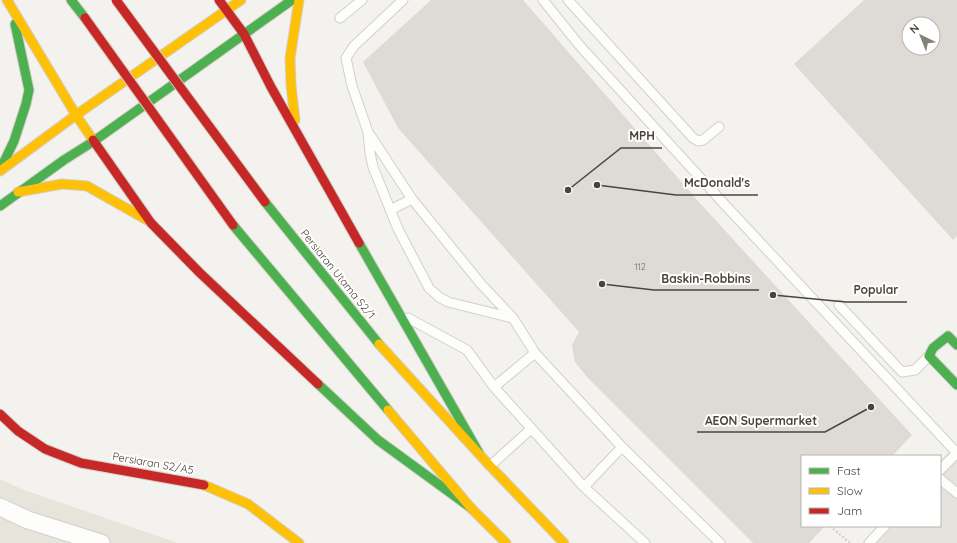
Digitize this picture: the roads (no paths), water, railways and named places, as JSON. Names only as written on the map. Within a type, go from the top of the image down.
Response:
[{"type":"main road","points":[[71,0],[233,225],[471,508],[506,543]]},
{"type":"main road","name":"Persiaran Utama S2/1","points":[[116,0],[265,202],[380,346],[490,466],[564,543]]},
{"type":"main road","points":[[219,0],[244,34],[271,87],[402,315],[479,453]]},
{"type":"main road","points":[[0,171],[76,115],[241,0]]},
{"type":"main road","points":[[0,206],[292,0]]},
{"type":"main road","points":[[297,132],[290,85],[290,58],[299,0]]},
{"type":"main road","points":[[9,3],[76,115],[151,222],[200,274],[378,440],[471,508]]},
{"type":"main road","points":[[0,171],[14,141],[29,90],[9,3]]},
{"type":"main road","points":[[18,192],[62,184],[87,186],[151,222]]},
{"type":"main road","points":[[957,345],[948,336],[933,348],[929,356],[957,385]]},
{"type":"main road","name":"Persiaran S2/A5","points":[[0,414],[18,431],[45,448],[81,463],[202,484],[248,504],[299,543]]},
{"type":"street","points":[[0,507],[28,520],[101,543]]},
{"type":"lane","points":[[340,18],[362,0]]},
{"type":"lane","points":[[403,0],[354,46],[346,58],[352,86],[368,132],[373,167],[398,229],[429,288],[448,302],[513,318]]},
{"type":"lane","points":[[543,0],[580,46],[716,195],[957,453],[941,469]]},
{"type":"lane","points":[[568,0],[693,138],[698,141],[703,140],[720,127]]},
{"type":"lane","points":[[368,132],[412,199],[482,284],[513,318],[535,353],[622,447],[715,542]]},
{"type":"lane","points":[[390,210],[412,199]]},
{"type":"lane","points":[[839,305],[902,372],[915,370],[929,356]]},
{"type":"lane","points":[[402,315],[467,350],[494,387],[530,429],[584,486],[645,543]]},
{"type":"lane","points":[[494,387],[535,353]]},
{"type":"lane","points":[[490,466],[530,429]]},
{"type":"lane","points":[[584,486],[622,447]]},
{"type":"lane","points":[[941,480],[957,493]]},
{"type":"lane","points":[[868,543],[884,527]]},
{"type":"place","name":"McDonald's","points":[[597,185]]},
{"type":"place","name":"MPH","points":[[568,190]]},
{"type":"place","name":"Baskin-Robbins","points":[[602,284]]},
{"type":"place","name":"Popular","points":[[773,295]]},
{"type":"place","name":"AEON Supermarket","points":[[871,407]]}]
